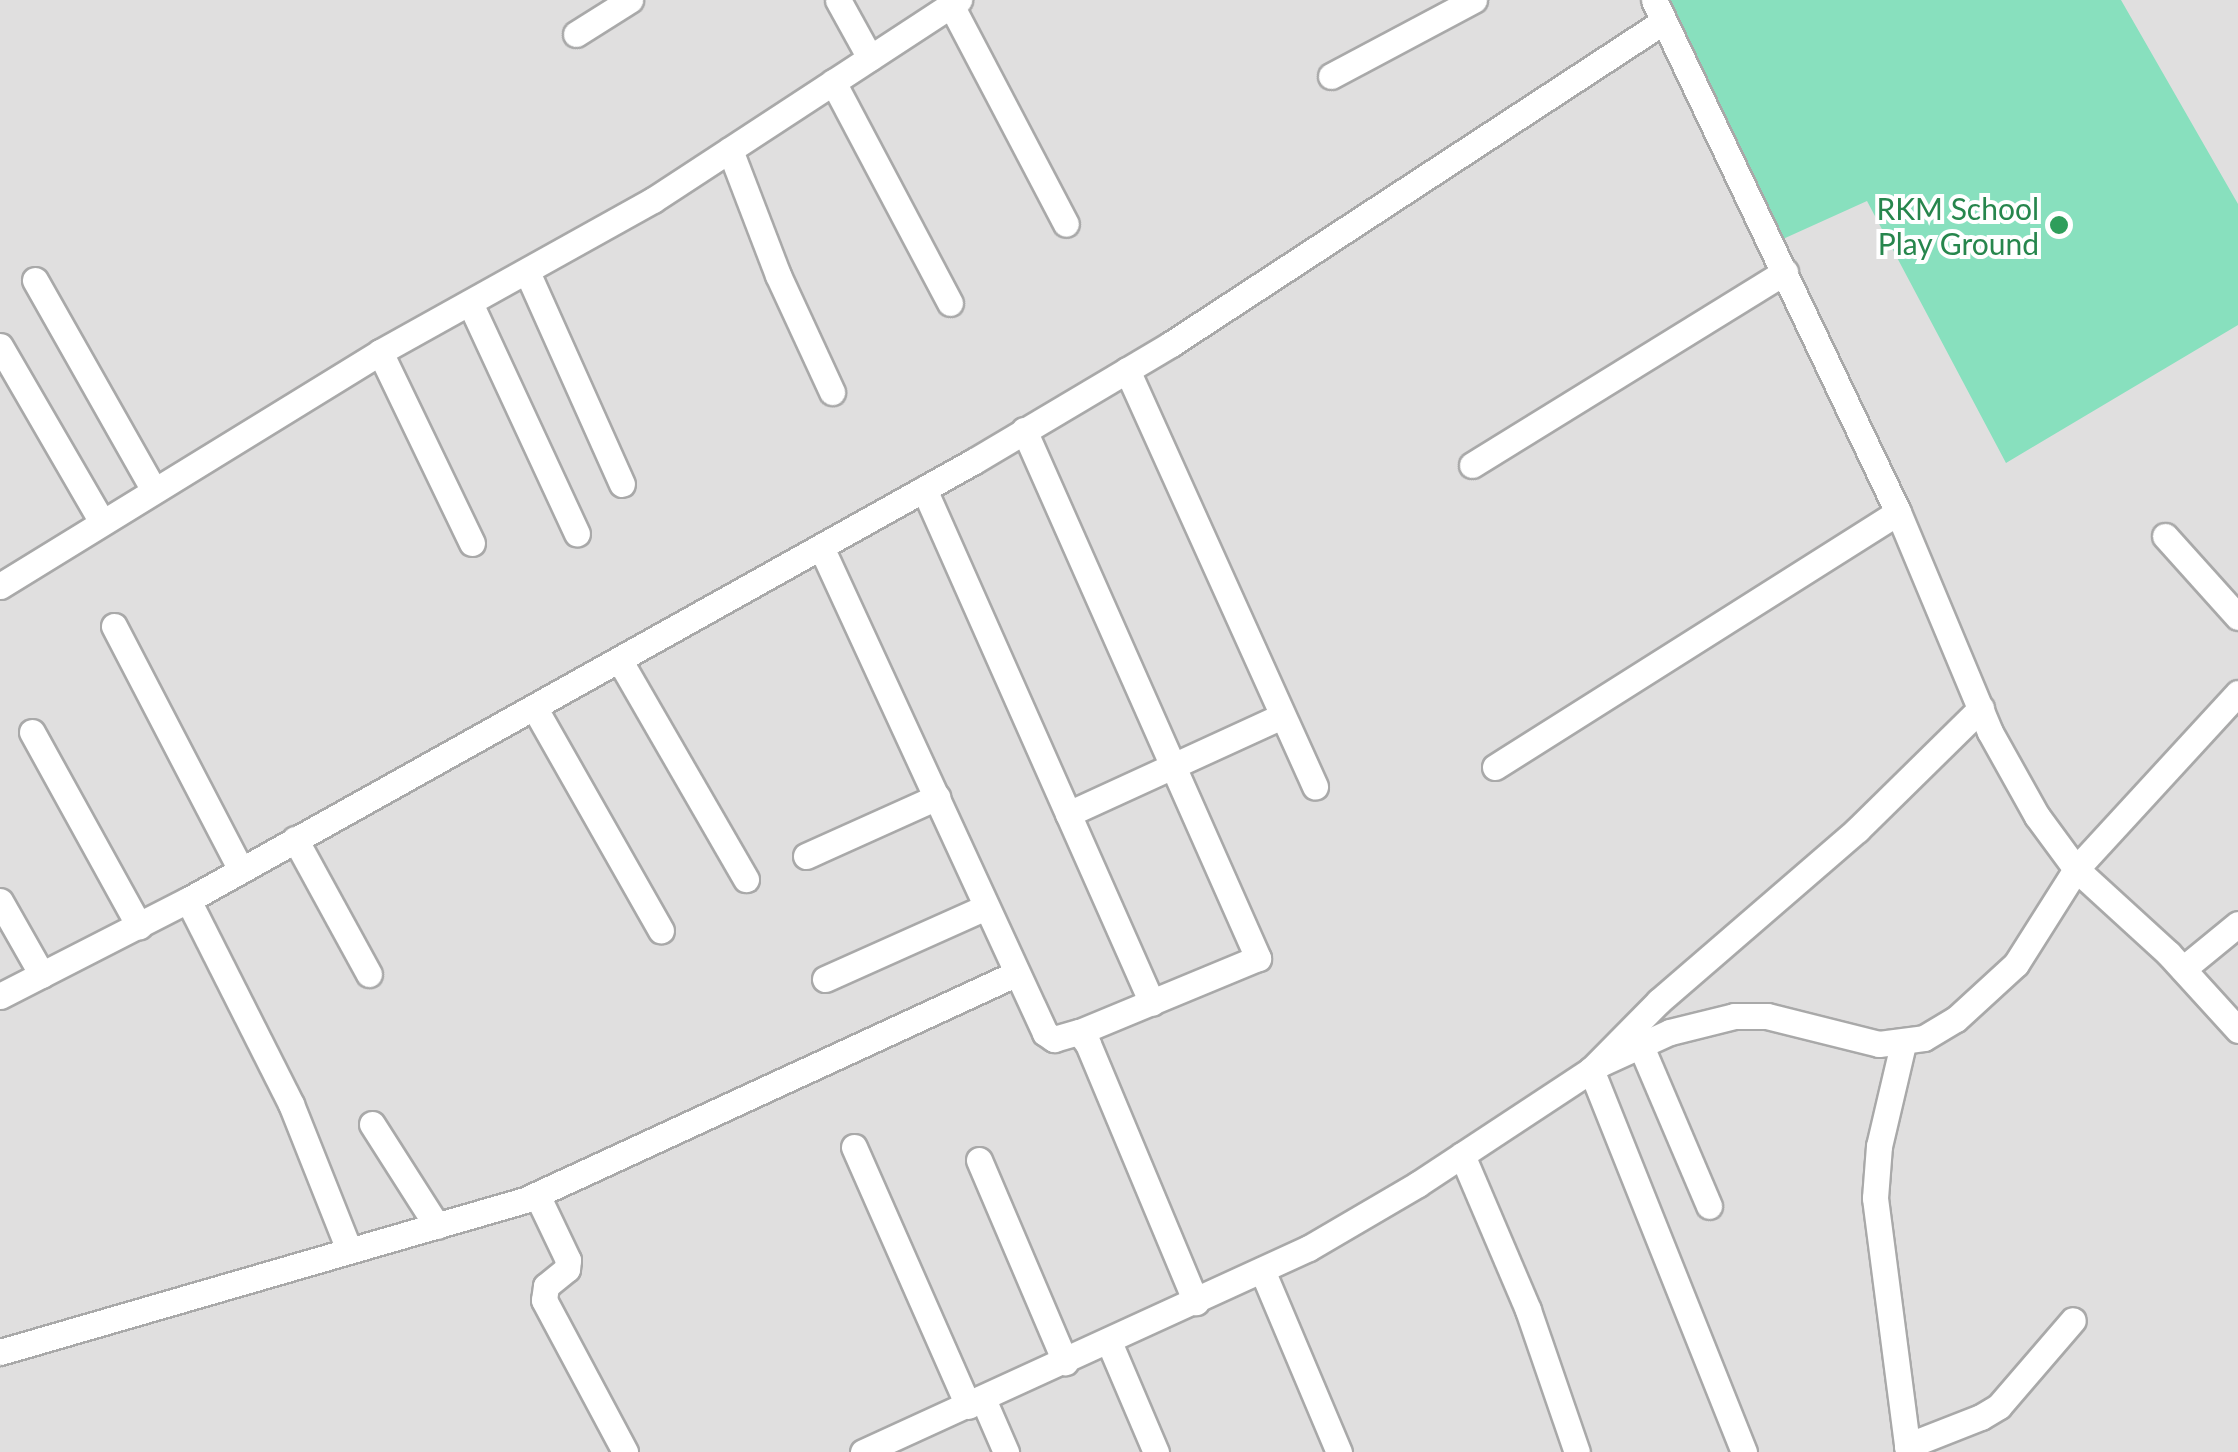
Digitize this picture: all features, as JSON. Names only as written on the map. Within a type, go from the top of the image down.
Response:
[{"type":"street","points":[[576,34],[630,0]]},
{"type":"street","points":[[838,0],[870,58]]},
{"type":"street","points":[[1331,76],[1474,0]]},
{"type":"street","points":[[0,586],[380,352],[528,274],[730,150],[955,3],[1066,224]]},
{"type":"street","points":[[0,996],[188,900],[620,662],[1126,370],[1659,11],[1898,512],[1980,708],[2037,816],[2076,869],[2184,969],[2238,1030]]},
{"type":"street","points":[[833,82],[950,303]]},
{"type":"street","points":[[730,150],[778,274],[832,392]]},
{"type":"street","points":[[1472,464],[1785,272]]},
{"type":"street","points":[[528,274],[622,484]]},
{"type":"street","points":[[34,280],[154,490]]},
{"type":"street","points":[[470,304],[577,533]]},
{"type":"street","points":[[0,346],[102,522]]},
{"type":"street","points":[[380,352],[472,542]]},
{"type":"street","points":[[1126,370],[1314,786]]},
{"type":"street","points":[[822,547],[1015,974],[1048,1038],[1080,1032],[1258,958],[1176,764],[1024,430]]},
{"type":"street","points":[[924,489],[1152,1002]]},
{"type":"street","points":[[1495,767],[1898,512]]},
{"type":"street","points":[[2165,536],[2238,618]]},
{"type":"street","points":[[114,626],[241,870]]},
{"type":"street","points":[[620,662],[746,879]]},
{"type":"street","points":[[863,1452],[896,1446],[975,1402],[1196,1302],[1357,1222],[1591,1070],[1640,1044],[1703,1021],[1767,1016],[1878,1044],[1903,1044],[1956,1019],[2016,964],[2076,869],[2238,692]]},
{"type":"street","points":[[534,707],[661,932]]},
{"type":"street","points":[[1591,1070],[1659,1000],[1857,830],[1980,708]]},
{"type":"street","points":[[1068,814],[1282,716]]},
{"type":"street","points":[[32,732],[139,926]]},
{"type":"street","points":[[806,856],[937,796]]},
{"type":"street","points":[[295,838],[369,974]]},
{"type":"street","points":[[188,900],[291,1104],[349,1250]]},
{"type":"street","points":[[0,901],[42,975]]},
{"type":"street","points":[[825,979],[986,907]]},
{"type":"street","points":[[2184,969],[2238,924]]},
{"type":"street","points":[[0,1352],[537,1194],[1015,974]]},
{"type":"street","points":[[1080,1032],[1196,1302]]},
{"type":"street","points":[[1640,1044],[1709,1206]]},
{"type":"street","points":[[1903,1044],[1879,1146],[1875,1198],[1908,1449],[1999,1406],[2073,1320]]},
{"type":"street","points":[[1591,1070],[1744,1452]]},
{"type":"street","points":[[372,1124],[437,1226]]},
{"type":"street","points":[[854,1147],[975,1402],[1006,1452]]},
{"type":"street","points":[[1462,1155],[1528,1310],[1577,1452]]},
{"type":"street","points":[[980,1160],[1066,1362]]},
{"type":"street","points":[[537,1194],[568,1260],[567,1269],[546,1286],[544,1300],[625,1452]]},
{"type":"street","points":[[1262,1270],[1340,1452]]},
{"type":"street","points":[[1108,1342],[1156,1452]]},
{"type":"shaded area","points":[[0,0],[2238,0],[2238,1452],[0,1452]]},
{"type":"green space","name":"RKM School Play Ground","points":[[1663,0],[2121,0],[2238,204],[2238,325],[2006,463],[1867,201],[1770,245]]},
{"type":"place","name":"RKM School Play Ground","points":[[2059,225]]}]
